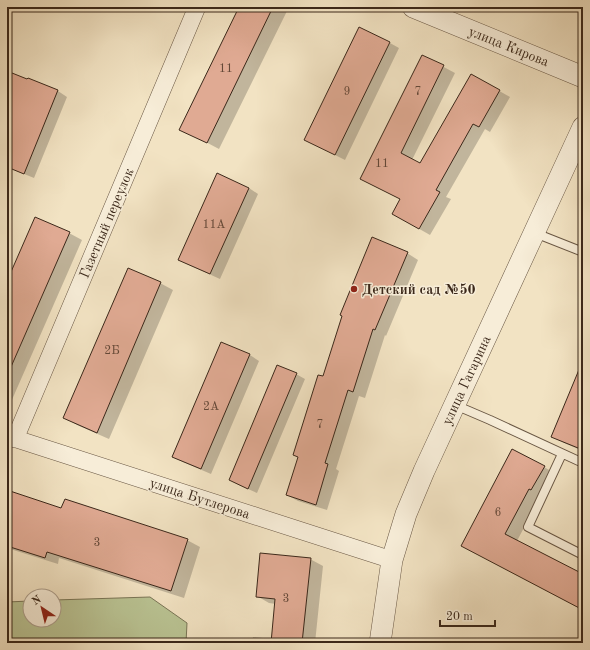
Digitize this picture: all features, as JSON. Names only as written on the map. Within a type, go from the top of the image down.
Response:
[{"type":"street","name":"Газетный переулок","points":[[11,438],[197,7]]},
{"type":"street","name":"улица Кирова","points":[[413,7],[583,77]]},
{"type":"street","name":"улица Гагарина","points":[[380,643],[392,560],[406,514],[424,471],[583,127]]},
{"type":"street","name":"улица Бутлерова","points":[[11,438],[392,560]]},
{"type":"lane","points":[[534,233],[583,252]]},
{"type":"lane","points":[[455,405],[583,463]]},
{"type":"lane","points":[[562,454],[528,527],[583,555]]},
{"type":"green space","points":[[150,597],[187,623],[186,643],[7,643],[7,602],[22,601],[22,628],[62,628],[62,600]]},
{"type":"building","points":[[239,7],[273,7],[207,143],[179,130]]},
{"type":"building","points":[[359,27],[390,42],[335,155],[304,140]]},
{"type":"building","points":[[422,55],[444,65],[401,153],[420,163],[471,74],[500,90],[479,127],[473,124],[436,190],[440,192],[419,229],[392,214],[400,199],[360,179]]},
{"type":"building","points":[[7,71],[58,90],[24,174],[7,167]]},
{"type":"building","points":[[217,173],[249,188],[210,274],[178,260]]},
{"type":"building","points":[[35,217],[70,232],[7,376],[7,281]]},
{"type":"building","points":[[372,237],[408,252],[375,330],[373,329],[353,392],[348,390],[325,463],[328,464],[316,505],[286,495],[298,457],[293,455],[318,375],[323,376],[342,316],[340,315]]},
{"type":"building","points":[[128,268],[161,282],[97,433],[63,418]]},
{"type":"building","points":[[221,342],[250,354],[201,469],[172,457]]},
{"type":"building","points":[[583,360],[583,450],[551,437]]},
{"type":"building","points":[[277,365],[297,373],[248,489],[229,480]]},
{"type":"building","points":[[512,449],[545,466],[531,490],[529,489],[505,534],[583,574],[583,610],[461,546]]},
{"type":"building","points":[[7,490],[61,508],[65,499],[188,539],[171,591],[47,552],[45,558],[7,546]]},
{"type":"building","points":[[260,553],[311,558],[302,643],[271,643],[275,599],[256,597]]},
{"type":"place","name":"Детский сад №50","points":[[354,289]]}]
